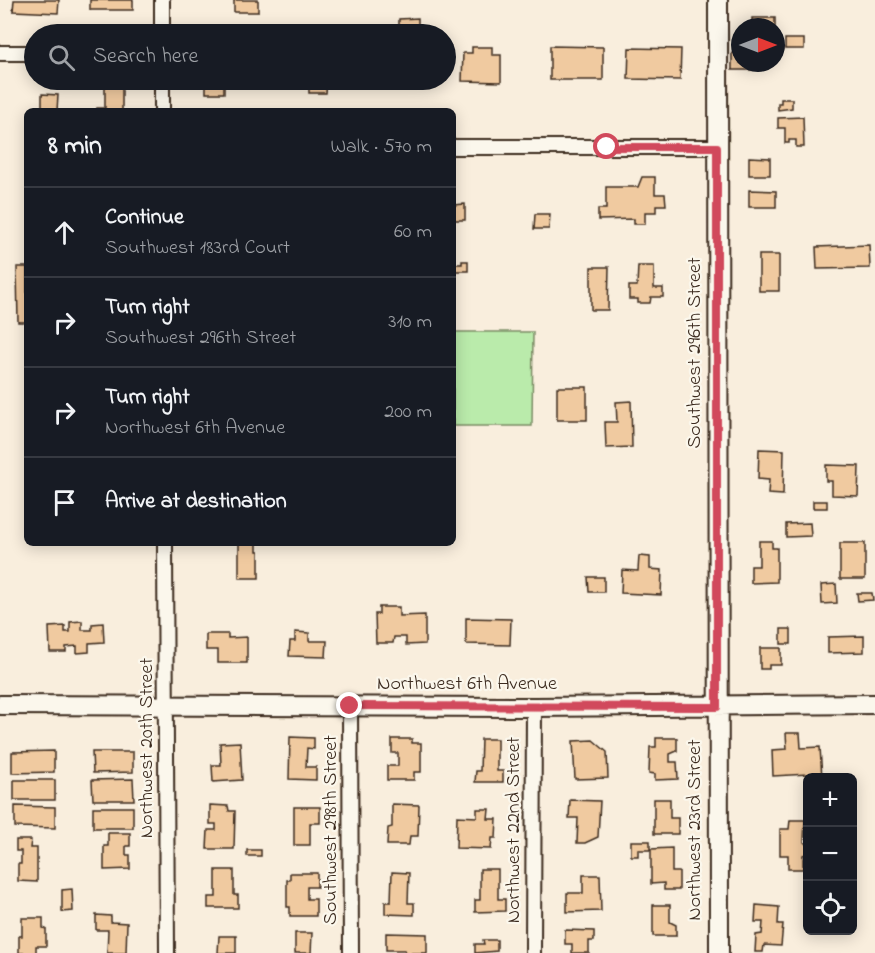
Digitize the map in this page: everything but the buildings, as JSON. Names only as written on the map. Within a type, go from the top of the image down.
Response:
[{"type":"street","points":[[162,0],[162,24]]},
{"type":"street","name":"Southwest 296th Street","points":[[717,707],[718,0]]},
{"type":"street","points":[[0,53],[24,53]]},
{"type":"street","points":[[162,90],[162,108]]},
{"type":"street","points":[[456,147],[717,147]]},
{"type":"street","name":"Northwest 20th Street","points":[[165,546],[167,953]]},
{"type":"street","name":"Northwest 6th Avenue","points":[[0,705],[717,707],[875,704]]},
{"type":"street","name":"Southwest 298th Street","points":[[350,706],[351,953]]},
{"type":"street","name":"Northwest 22nd Street","points":[[533,953],[534,707]]},
{"type":"street","name":"Northwest 23rd Street","points":[[717,707],[719,953]]},
{"type":"green space","points":[[456,332],[533,332],[532,426],[456,426]]},
{"type":"route","points":[[350,706],[717,707],[717,147],[607,147]]}]
